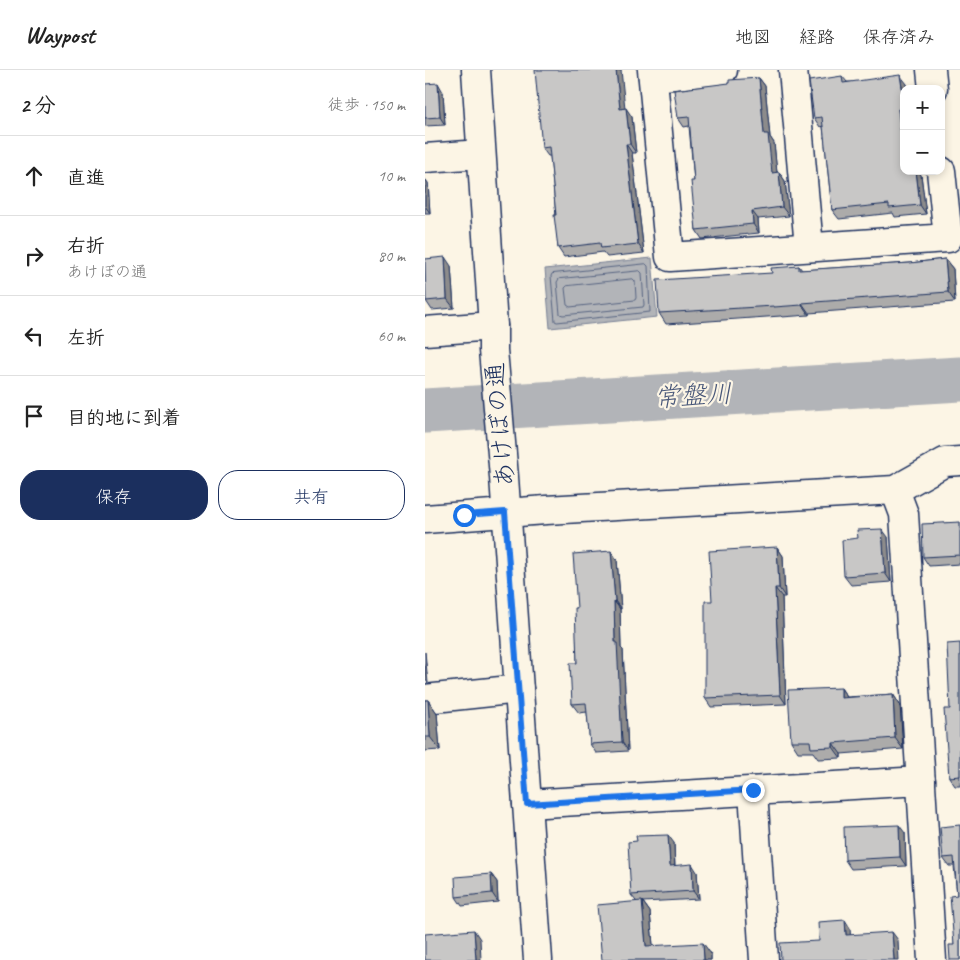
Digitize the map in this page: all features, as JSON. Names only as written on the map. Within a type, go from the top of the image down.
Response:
[{"type":"street","name":"あけぼの通","points":[[476,70],[505,512],[538,960]]},
{"type":"street","points":[[723,70],[653,73],[670,257],[948,238],[941,175]]},
{"type":"street","points":[[793,70],[809,247]]},
{"type":"street","points":[[931,70],[933,85]]},
{"type":"street","points":[[425,158],[481,154]]},
{"type":"street","points":[[425,331],[493,338]]},
{"type":"street","points":[[425,519],[505,512],[895,490],[945,462],[960,461]]},
{"type":"street","points":[[895,490],[904,514],[931,960]]},
{"type":"street","points":[[425,699],[519,689]]},
{"type":"street","points":[[527,804],[921,781]]},
{"type":"street","points":[[753,790],[764,960]]},
{"type":"water","points":[[652,258],[657,317],[550,328],[545,269]]},
{"type":"building","points":[[535,70],[616,70],[620,109],[626,108],[630,144],[626,144],[638,244],[601,248],[600,243],[558,248],[549,147],[542,148]]},
{"type":"building","points":[[900,75],[902,85],[900,85],[900,109],[898,109],[900,175],[916,175],[920,205],[889,208],[889,204],[832,210],[822,117],[814,118],[809,81],[842,76],[843,83]]},
{"type":"building","points":[[759,78],[764,134],[768,134],[772,173],[779,172],[782,207],[752,211],[753,224],[696,230],[691,181],[694,181],[689,117],[678,118],[674,90],[729,83],[729,80]]},
{"type":"building","points":[[438,83],[440,117],[425,118],[425,84]]},
{"type":"building","points":[[445,257],[447,299],[426,301],[425,259]]},
{"type":"building","points":[[945,259],[948,292],[802,303],[802,305],[659,313],[657,280],[772,273],[771,268],[799,266],[799,270]]},
{"type":"building","points":[[960,522],[960,555],[923,557],[922,524]]},
{"type":"building","points":[[882,529],[885,573],[844,576],[842,540],[858,538],[857,530]]},
{"type":"building","points":[[777,547],[779,588],[775,588],[780,695],[705,698],[705,601],[712,601],[709,551]]},
{"type":"building","points":[[611,551],[622,742],[590,744],[586,703],[572,704],[570,663],[577,663],[575,608],[577,608],[573,554]]},
{"type":"building","points":[[960,643],[960,776],[949,777],[944,709],[950,709],[947,644]]},
{"type":"building","points":[[841,688],[841,698],[893,694],[895,738],[833,743],[833,747],[811,748],[810,741],[791,741],[788,690]]},
{"type":"building","points":[[425,700],[428,700],[430,737],[425,737]]},
{"type":"building","points":[[899,825],[900,857],[845,860],[844,827]]},
{"type":"building","points":[[960,825],[960,960],[950,960],[949,945],[954,945],[950,896],[957,895],[954,857],[943,858],[940,827]]},
{"type":"building","points":[[668,835],[670,866],[692,864],[693,891],[631,895],[628,842],[637,841],[636,836]]},
{"type":"building","points":[[491,874],[492,893],[456,897],[455,877]]},
{"type":"building","points":[[642,901],[646,946],[703,943],[704,960],[602,960],[597,905]]},
{"type":"building","points":[[845,920],[846,935],[892,932],[894,960],[781,960],[780,943],[819,941],[818,922]]},
{"type":"building","points":[[474,930],[476,960],[425,960],[425,934]]},
{"type":"waterway","name":"常盤川","points":[[425,411],[960,379]]},
{"type":"route","points":[[464,515],[505,512],[527,804],[753,790]]}]
